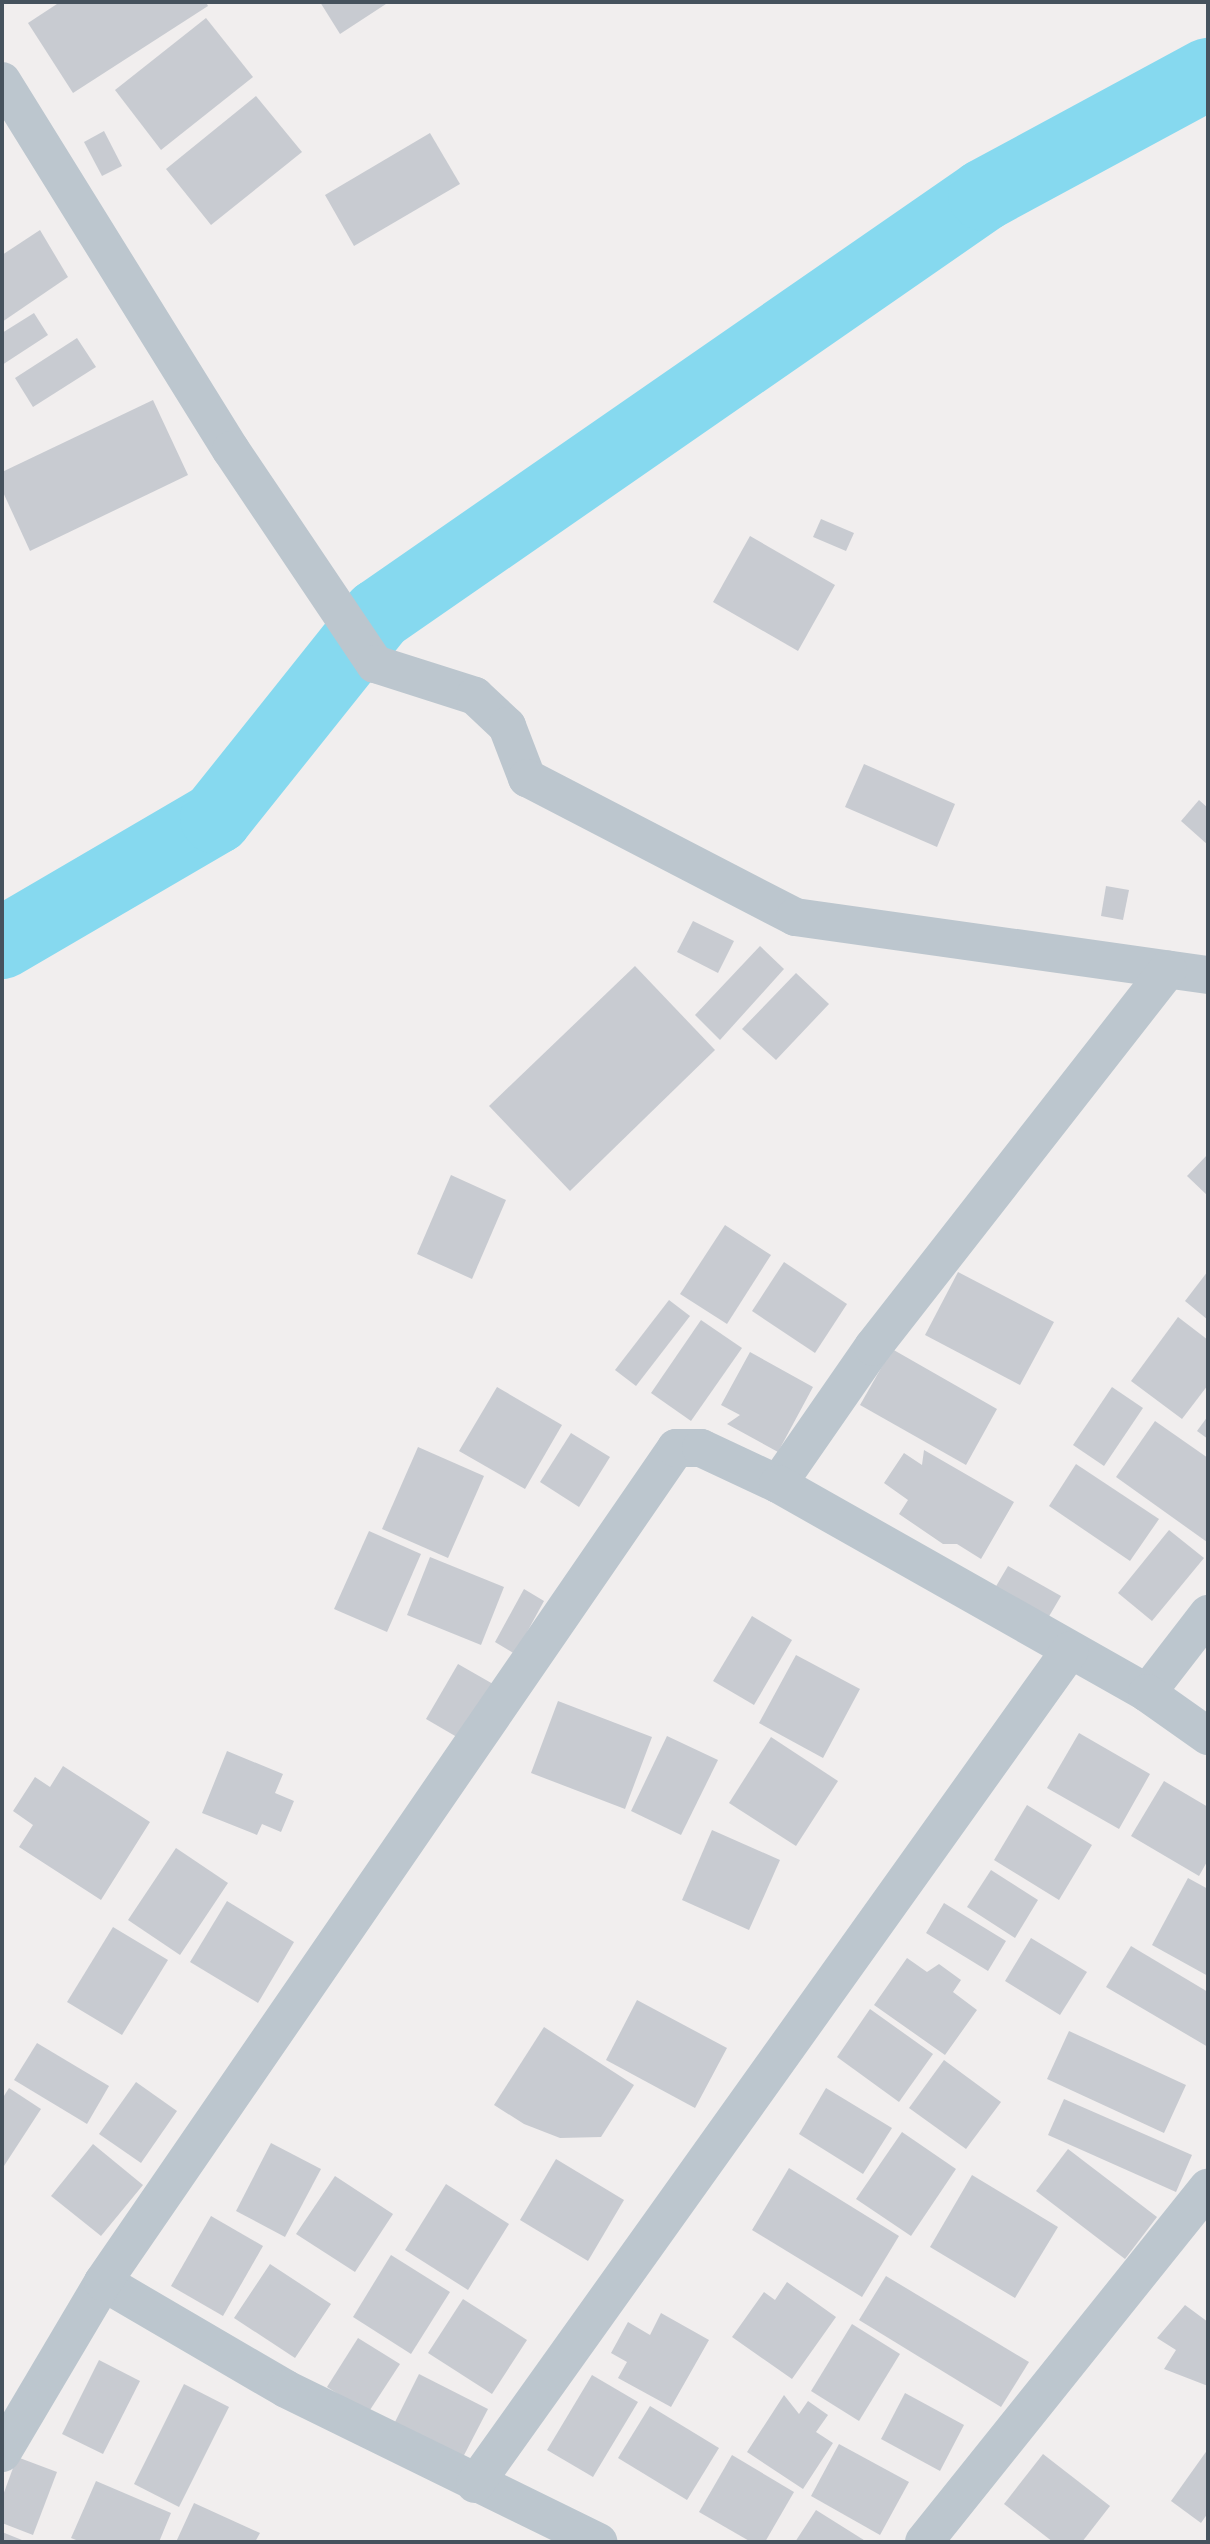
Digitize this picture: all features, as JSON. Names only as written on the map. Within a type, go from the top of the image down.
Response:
[{"type":"street","points":[[2,81],[231,450],[375,664],[475,696],[507,726],[527,779],[795,917],[1208,975]]},
{"type":"street","points":[[778,1484],[873,1347],[1168,970]]},
{"type":"street","points":[[2,2453],[103,2282],[657,1471],[676,1448],[701,1448],[778,1484],[1147,1693],[1208,1736]]},
{"type":"street","points":[[1147,1693],[1208,1614]]},
{"type":"street","points":[[475,2484],[1070,1650]]},
{"type":"street","points":[[924,2542],[1208,2188]]},
{"type":"street","points":[[103,2282],[286,2389],[475,2484],[599,2542]]},
{"type":"building","points":[[60,2],[206,2],[208,6],[73,93],[28,23]]},
{"type":"building","points":[[320,2],[389,2],[340,34]]},
{"type":"building","points":[[206,18],[253,77],[161,150],[115,90]]},
{"type":"building","points":[[256,96],[302,152],[211,225],[166,169]]},
{"type":"building","points":[[104,131],[122,166],[102,176],[84,142]]},
{"type":"building","points":[[430,133],[460,184],[354,246],[325,195]]},
{"type":"building","points":[[40,230],[68,277],[2,322],[2,255]]},
{"type":"building","points":[[34,313],[48,335],[2,365],[2,333]]},
{"type":"building","points":[[77,338],[96,367],[33,407],[15,378]]},
{"type":"building","points":[[153,400],[188,475],[30,551],[2,490],[2,472]]},
{"type":"building","points":[[821,519],[854,533],[846,551],[813,537]]},
{"type":"building","points":[[750,536],[835,585],[798,651],[713,602]]},
{"type":"building","points":[[864,764],[955,804],[937,847],[845,807]]},
{"type":"building","points":[[1199,800],[1208,808],[1208,845],[1181,821]]},
{"type":"building","points":[[1106,886],[1129,890],[1123,920],[1101,916]]},
{"type":"building","points":[[693,921],[734,941],[718,973],[677,952]]},
{"type":"building","points":[[760,946],[784,969],[720,1040],[695,1015]]},
{"type":"building","points":[[635,966],[715,1050],[570,1191],[489,1106]]},
{"type":"building","points":[[796,973],[829,1004],[776,1060],[742,1029]]},
{"type":"building","points":[[1208,1154],[1208,1196],[1187,1176]]},
{"type":"building","points":[[451,1175],[506,1200],[472,1279],[417,1254]]},
{"type":"building","points":[[725,1225],[771,1255],[727,1324],[680,1294]]},
{"type":"building","points":[[784,1262],[847,1304],[815,1353],[752,1311]]},
{"type":"building","points":[[1208,1271],[1208,1320],[1185,1301]]},
{"type":"building","points":[[958,1272],[1054,1322],[1020,1385],[925,1335]]},
{"type":"building","points":[[669,1300],[690,1316],[636,1386],[615,1370]]},
{"type":"building","points":[[1178,1317],[1208,1340],[1208,1385],[1182,1419],[1131,1381]]},
{"type":"building","points":[[701,1320],[742,1348],[691,1421],[651,1393]]},
{"type":"building","points":[[892,1349],[997,1409],[966,1465],[860,1405]]},
{"type":"building","points":[[750,1352],[813,1387],[778,1452],[727,1424],[740,1415],[721,1405]]},
{"type":"building","points":[[497,1387],[562,1425],[525,1489],[459,1451]]},
{"type":"building","points":[[1112,1387],[1143,1408],[1104,1466],[1073,1445]]},
{"type":"building","points":[[1208,1416],[1208,1439],[1197,1431]]},
{"type":"building","points":[[1155,1421],[1208,1458],[1207,1542],[1116,1477]]},
{"type":"building","points":[[571,1433],[610,1457],[579,1507],[540,1482]]},
{"type":"building","points":[[418,1447],[484,1476],[448,1558],[382,1529]]},
{"type":"building","points":[[924,1450],[1014,1502],[981,1559],[957,1544],[943,1544],[899,1514],[908,1500],[884,1483],[904,1453],[922,1465]]},
{"type":"building","points":[[1076,1464],[1159,1519],[1130,1561],[1049,1506]]},
{"type":"building","points":[[1169,1530],[1204,1558],[1152,1621],[1118,1593]]},
{"type":"building","points":[[369,1531],[421,1554],[387,1632],[334,1609]]},
{"type":"building","points":[[430,1557],[504,1587],[481,1645],[407,1615]]},
{"type":"building","points":[[1008,1566],[1061,1596],[1048,1618],[995,1588]]},
{"type":"building","points":[[524,1589],[544,1601],[515,1654],[495,1642]]},
{"type":"building","points":[[752,1616],[792,1640],[754,1705],[713,1681]]},
{"type":"building","points":[[796,1655],[860,1689],[823,1758],[759,1723]]},
{"type":"building","points":[[458,1664],[493,1684],[462,1740],[426,1719]]},
{"type":"building","points":[[558,1701],[652,1737],[625,1809],[531,1773]]},
{"type":"building","points":[[1079,1733],[1150,1774],[1119,1829],[1047,1788]]},
{"type":"building","points":[[667,1736],[718,1760],[681,1835],[631,1811]]},
{"type":"building","points":[[771,1737],[838,1781],[796,1846],[729,1803]]},
{"type":"building","points":[[227,1751],[283,1774],[275,1793],[294,1801],[281,1832],[262,1824],[257,1835],[202,1813]]},
{"type":"building","points":[[63,1766],[150,1822],[101,1900],[19,1847],[33,1825],[13,1811],[35,1777],[50,1787]]},
{"type":"building","points":[[1164,1781],[1208,1807],[1208,1860],[1199,1876],[1131,1836]]},
{"type":"building","points":[[1027,1805],[1092,1845],[1059,1900],[994,1860]]},
{"type":"building","points":[[712,1830],[780,1860],[749,1930],[682,1900]]},
{"type":"building","points":[[176,1848],[228,1883],[180,1955],[128,1920]]},
{"type":"building","points":[[991,1870],[1038,1900],[1015,1938],[967,1907]]},
{"type":"building","points":[[1188,1878],[1208,1889],[1208,1976],[1152,1945]]},
{"type":"building","points":[[227,1901],[294,1942],[258,2003],[190,1962]]},
{"type":"building","points":[[944,1903],[1006,1941],[988,1971],[926,1933]]},
{"type":"building","points":[[113,1927],[168,1960],[122,2035],[67,2002]]},
{"type":"building","points":[[1031,1938],[1087,1972],[1060,2015],[1005,1981]]},
{"type":"building","points":[[1131,1946],[1208,1992],[1208,2047],[1106,1987]]},
{"type":"building","points":[[907,1958],[927,1972],[939,1964],[961,1980],[953,1992],[977,2010],[945,2055],[874,2005]]},
{"type":"building","points":[[637,2000],[727,2048],[695,2108],[606,2060]]},
{"type":"building","points":[[870,2009],[933,2054],[899,2102],[837,2057]]},
{"type":"building","points":[[544,2027],[634,2085],[601,2137],[560,2138],[524,2124],[494,2105]]},
{"type":"building","points":[[1069,2031],[1186,2085],[1164,2133],[1047,2079]]},
{"type":"building","points":[[37,2043],[109,2086],[87,2124],[14,2080]]},
{"type":"building","points":[[944,2060],[1001,2102],[966,2149],[909,2108]]},
{"type":"building","points":[[136,2082],[177,2111],[141,2163],[99,2134]]},
{"type":"building","points":[[9,2088],[41,2109],[2,2169],[2,2099]]},
{"type":"building","points":[[826,2088],[892,2128],[863,2174],[799,2134]]},
{"type":"building","points":[[1064,2099],[1192,2155],[1176,2192],[1048,2135]]},
{"type":"building","points":[[902,2132],[956,2169],[911,2236],[856,2199]]},
{"type":"building","points":[[271,2143],[321,2169],[285,2237],[236,2211]]},
{"type":"building","points":[[93,2144],[143,2185],[101,2236],[51,2196]]},
{"type":"building","points":[[1068,2149],[1157,2217],[1125,2259],[1036,2191]]},
{"type":"building","points":[[556,2159],[624,2200],[588,2261],[520,2220]]},
{"type":"building","points":[[789,2168],[899,2236],[862,2297],[752,2230]]},
{"type":"building","points":[[972,2175],[1058,2227],[1015,2298],[930,2247]]},
{"type":"building","points":[[335,2176],[393,2214],[355,2272],[296,2234]]},
{"type":"building","points":[[446,2184],[509,2224],[468,2290],[405,2250]]},
{"type":"building","points":[[211,2216],[263,2246],[223,2316],[171,2286]]},
{"type":"building","points":[[391,2255],[450,2292],[411,2354],[353,2317]]},
{"type":"building","points":[[270,2264],[331,2304],[295,2358],[234,2318]]},
{"type":"building","points":[[886,2276],[1029,2362],[1001,2407],[859,2320]]},
{"type":"building","points":[[787,2282],[836,2317],[792,2379],[732,2337],[764,2292],[775,2300]]},
{"type":"building","points":[[463,2299],[527,2340],[492,2394],[428,2353]]},
{"type":"building","points":[[1185,2305],[1208,2322],[1208,2386],[1164,2369],[1176,2350],[1157,2338]]},
{"type":"building","points":[[661,2313],[709,2340],[671,2407],[618,2378],[627,2362],[611,2353],[628,2322],[650,2335]]},
{"type":"building","points":[[852,2324],[900,2354],[859,2421],[811,2391]]},
{"type":"building","points":[[358,2338],[400,2364],[368,2413],[327,2387]]},
{"type":"building","points":[[99,2360],[140,2381],[103,2454],[62,2434]]},
{"type":"building","points":[[419,2374],[488,2409],[462,2459],[394,2424]]},
{"type":"building","points":[[592,2375],[638,2402],[593,2477],[547,2450]]},
{"type":"building","points":[[184,2384],[229,2407],[179,2507],[134,2484]]},
{"type":"building","points":[[905,2393],[964,2425],[940,2471],[881,2439]]},
{"type":"building","points":[[784,2395],[799,2414],[808,2401],[828,2415],[816,2432],[833,2443],[803,2489],[747,2452]]},
{"type":"building","points":[[650,2406],[719,2448],[687,2500],[618,2458]]},
{"type":"building","points":[[839,2444],[909,2482],[880,2535],[811,2496]]},
{"type":"building","points":[[1208,2449],[1208,2513],[1201,2523],[1171,2501]]},
{"type":"building","points":[[1043,2454],[1110,2506],[1082,2542],[1053,2542],[1004,2504]]},
{"type":"building","points":[[732,2455],[794,2492],[765,2542],[751,2542],[699,2512]]},
{"type":"building","points":[[17,2457],[57,2472],[33,2535],[2,2523],[2,2498]]},
{"type":"building","points":[[96,2481],[171,2513],[159,2542],[81,2542],[71,2538]]},
{"type":"building","points":[[194,2503],[260,2533],[255,2542],[176,2542]]},
{"type":"building","points":[[816,2510],[867,2542],[795,2542]]},
{"type":"building","points":[[2,2532],[27,2542],[2,2542]]},
{"type":"waterway","points":[[2,943],[216,818],[378,615],[984,195],[1208,74]]}]
